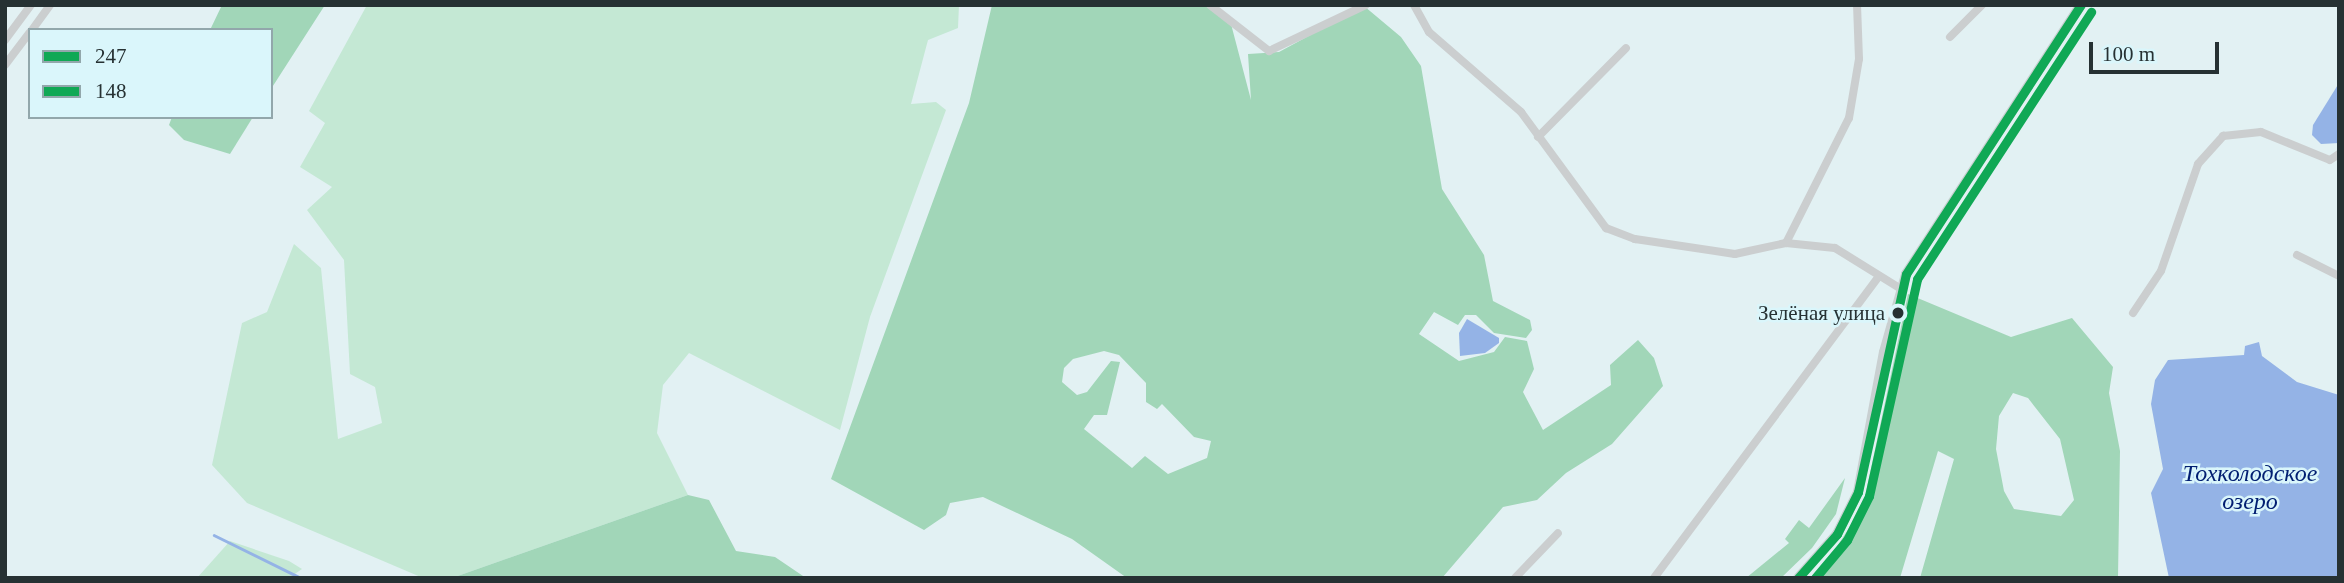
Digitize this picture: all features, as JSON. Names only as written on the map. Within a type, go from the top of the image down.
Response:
[{"type":"main road","points":[[1798,578],[1818,561],[1855,500],[1901,289],[1926,239],[2081,5]]},
{"type":"street","points":[[5,40],[31,5]]},
{"type":"street","points":[[33,28],[50,5]]},
{"type":"street","points":[[1210,5],[1269,51],[1366,5]]},
{"type":"street","points":[[1414,5],[1429,32],[1495,83],[1606,228],[1634,239],[1735,254],[1786,243],[1835,248],[1878,278],[1901,289]]},
{"type":"street","points":[[1786,243],[1849,118],[1859,59],[1857,5]]},
{"type":"street","points":[[1950,37],[1982,5]]},
{"type":"street","points":[[5,65],[28,35]]},
{"type":"street","points":[[1538,137],[1626,48]]},
{"type":"street","points":[[2133,313],[2161,271],[2198,164],[2222,136],[2261,132],[2330,160],[2339,155]]},
{"type":"street","points":[[2297,255],[2339,276]]},
{"type":"street","points":[[1654,578],[1878,278]]},
{"type":"street","points":[[1515,578],[1558,533]]},
{"type":"green space","points":[[222,5],[325,5],[273,86],[273,28],[211,28]]},
{"type":"green space","points":[[367,5],[959,5],[958,28],[928,40],[911,104],[936,102],[946,110],[870,317],[840,430],[689,353],[663,385],[657,433],[688,495],[452,578],[423,578],[247,503],[212,465],[242,323],[267,312],[294,244],[321,268],[338,439],[382,423],[375,387],[350,374],[344,260],[307,210],[332,187],[300,167],[325,123],[309,111]]},
{"type":"green space","points":[[992,5],[1205,5],[1231,24],[1251,100],[1248,54],[1279,52],[1364,6],[1401,37],[1421,66],[1442,189],[1484,255],[1493,301],[1530,320],[1532,330],[1526,338],[1494,333],[1476,315],[1465,315],[1458,325],[1434,312],[1419,334],[1459,361],[1494,352],[1505,337],[1527,341],[1534,369],[1523,392],[1543,430],[1611,385],[1610,365],[1638,340],[1654,358],[1663,386],[1612,444],[1566,473],[1537,500],[1503,507],[1442,578],[1127,578],[1072,539],[983,497],[950,503],[946,515],[924,530],[831,479],[969,103]],"holes":[[[1104,351],[1119,355],[1146,383],[1146,402],[1157,409],[1162,404],[1194,437],[1211,441],[1207,458],[1168,474],[1145,456],[1132,468],[1084,429],[1094,415],[1107,415],[1120,362],[1111,361],[1087,392],[1077,395],[1062,382],[1064,368],[1073,359]]]},
{"type":"green space","points":[[171,119],[252,119],[230,154],[184,140],[169,125]]},
{"type":"green space","points":[[1908,294],[2011,337],[2072,318],[2113,367],[2109,393],[2120,451],[2118,578],[1920,578],[1954,459],[1938,451],[1900,578],[1817,578],[1863,506]],"holes":[[[2013,393],[2028,398],[2060,439],[2074,500],[2061,516],[2014,509],[2004,491],[1996,449],[1999,416]]]},
{"type":"green space","points":[[1845,478],[1836,514],[1812,548],[1781,578],[1746,578],[1789,543],[1785,539],[1799,520],[1809,528]]},
{"type":"green space","points":[[688,495],[709,500],[736,551],[775,557],[806,578],[452,578]]},
{"type":"green space","points":[[230,541],[289,561],[302,569],[289,578],[197,578]]},
{"type":"water","points":[[2339,83],[2339,143],[2321,144],[2312,135],[2313,125]]},
{"type":"water","points":[[1467,319],[1499,338],[1499,343],[1485,353],[1460,356],[1459,333]]},
{"type":"water","name":"Тохколодское озеро","points":[[2259,342],[2262,356],[2297,382],[2339,395],[2339,578],[2169,578],[2151,493],[2163,469],[2151,404],[2155,380],[2168,360],[2244,355],[2245,346]]},
{"type":"waterway","points":[[214,535],[301,578]]},
{"type":"transit line","name":"247","points":[[1798,578],[1837,534],[1858,492],[1906,274],[2081,5]]},
{"type":"transit line","name":"148","points":[[1815,578],[1847,540],[1869,496],[1917,279],[2091,12]]},
{"type":"place","name":"Зелёная улица","points":[[1898,313]]}]
